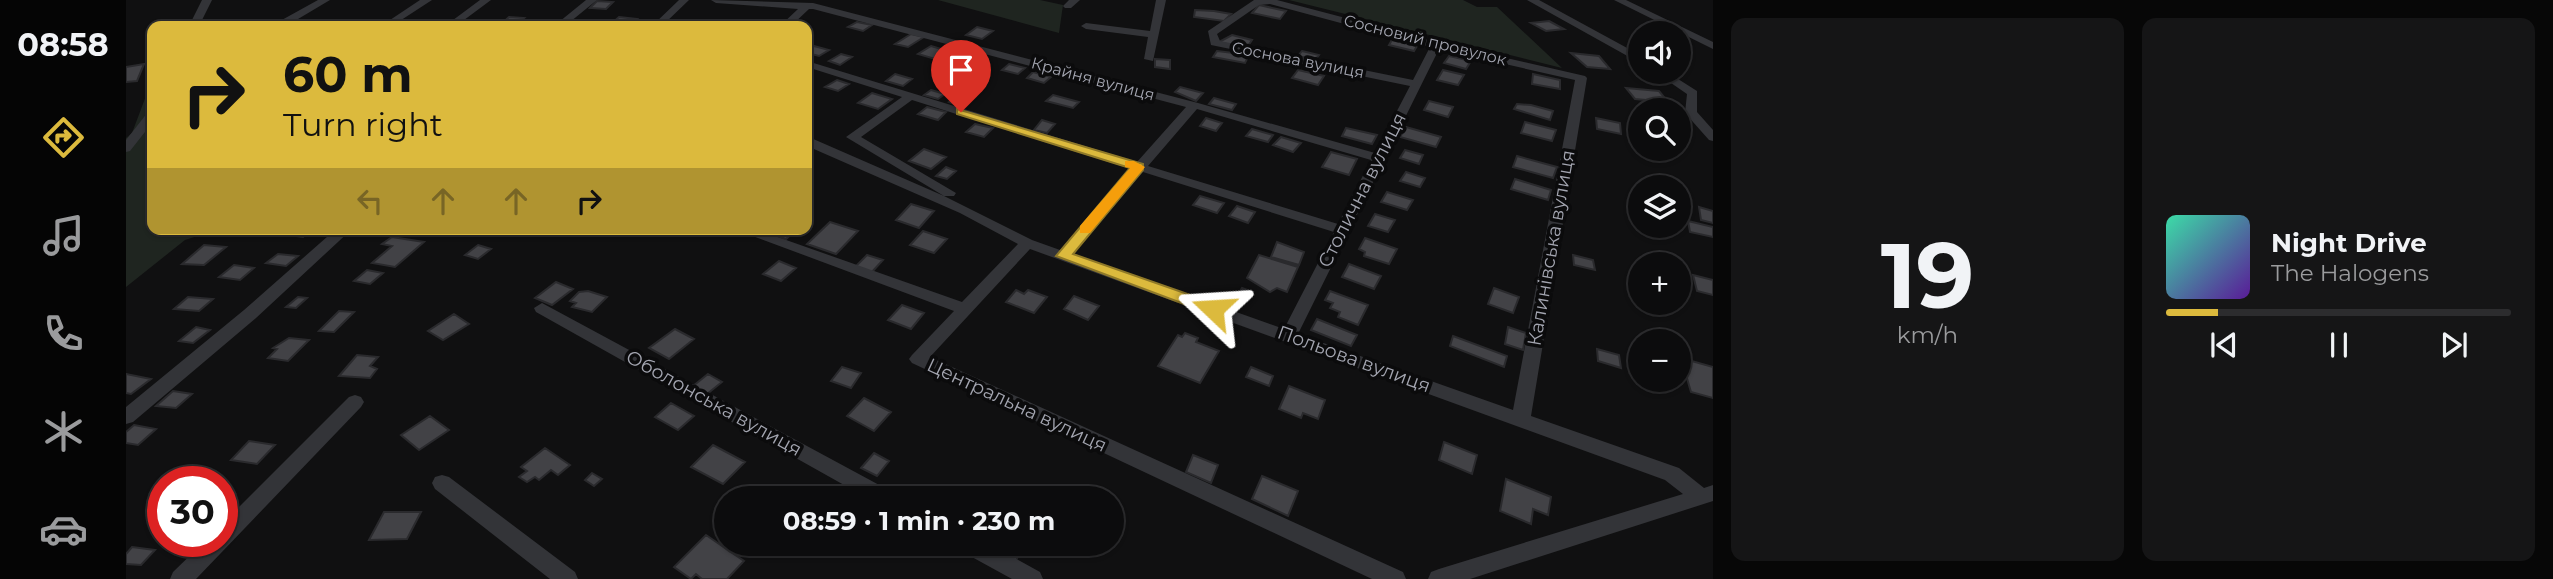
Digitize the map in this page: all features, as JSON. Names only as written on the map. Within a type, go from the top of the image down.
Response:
[{"type":"street","points":[[196,21],[207,0]]},
{"type":"street","points":[[287,21],[325,0]]},
{"type":"street","points":[[394,21],[427,0]]},
{"type":"street","points":[[457,21],[486,0]]},
{"type":"street","points":[[565,21],[592,0]]},
{"type":"street","points":[[662,21],[684,0]]},
{"type":"street","name":"Крайня вулиця","points":[[716,0],[806,8],[813,6],[1194,105],[1379,158]]},
{"type":"street","points":[[1149,59],[1161,0]]},
{"type":"street","points":[[1532,0],[1628,53]]},
{"type":"street","points":[[1619,0],[1713,46]]},
{"type":"street","name":"Сосновий провулок","points":[[1270,1],[1436,45],[1581,78]]},
{"type":"street","name":"Соснова вулиця","points":[[1270,1],[1257,2],[1212,33],[1214,43],[1416,84]]},
{"type":"street","points":[[791,21],[806,8]]},
{"type":"street","points":[[1086,26],[1154,35]]},
{"type":"street","name":"Столична вулиця","points":[[1289,336],[1436,45]]},
{"type":"street","points":[[812,66],[1342,230]]},
{"type":"street","name":"Калинівська вулиця","points":[[1521,419],[1581,78]]},
{"type":"street","points":[[1679,84],[1693,93],[1691,113],[1713,137]]},
{"type":"street","name":"Польова вулиця","points":[[911,96],[852,137],[949,194],[965,210]]},
{"type":"street","points":[[1063,256],[1194,105]]},
{"type":"street","points":[[126,148],[147,121]]},
{"type":"street","name":"Польова вулиця","points":[[812,143],[965,210],[1027,243],[1672,474],[1707,495]]},
{"type":"street","points":[[126,417],[338,235]]},
{"type":"street","points":[[758,235],[965,309],[1027,243]]},
{"type":"street","name":"Оболонська вулиця","points":[[542,308],[864,486]]},
{"type":"street","name":"Центральна вулиця","points":[[965,309],[918,359],[1395,579]]},
{"type":"street","points":[[238,522],[355,402]]},
{"type":"street","points":[[442,483],[567,579]]},
{"type":"street","points":[[1439,579],[1707,495]]},
{"type":"street","points":[[991,556],[1032,579]]},
{"type":"street","points":[[181,579],[203,557]]},
{"type":"shaded area","points":[[938,0],[1040,0],[1063,5],[1059,33]]},
{"type":"shaded area","points":[[1289,0],[1463,0],[1477,7],[1497,7],[1562,68]]},
{"type":"shaded area","points":[[147,93],[147,235],[200,235],[185,240],[126,287],[126,138],[132,133]]},
{"type":"building","points":[[597,1],[613,2],[606,9],[590,8]]},
{"type":"building","points":[[1259,5],[1286,11],[1280,19],[1252,13]]},
{"type":"building","points":[[1195,10],[1231,14],[1224,21],[1194,17]]},
{"type":"building","points":[[509,17],[524,18],[520,21],[505,21]]},
{"type":"building","points":[[619,17],[637,19],[635,21],[614,21]]},
{"type":"building","points":[[1549,21],[1564,29],[1546,31],[1531,23]]},
{"type":"building","points":[[857,22],[872,25],[863,31],[848,27]]},
{"type":"building","points":[[977,27],[993,31],[982,39],[966,35]]},
{"type":"building","points":[[911,34],[924,37],[908,47],[895,44]]},
{"type":"building","points":[[1232,35],[1252,40],[1246,49],[1219,42]]},
{"type":"building","points":[[1392,40],[1417,46],[1414,51],[1389,45]]},
{"type":"building","points":[[814,46],[829,50],[819,56],[812,54]]},
{"type":"building","points":[[931,46],[948,51],[935,59],[918,54]]},
{"type":"building","points":[[1217,51],[1248,57],[1245,63],[1213,57]]},
{"type":"building","points":[[1302,51],[1319,55],[1315,60],[1298,56]]},
{"type":"building","points":[[1571,53],[1599,56],[1610,69],[1587,67]]},
{"type":"building","points":[[841,54],[852,57],[840,65],[829,61]]},
{"type":"building","points":[[1449,56],[1471,61],[1466,69],[1444,63]]},
{"type":"building","points":[[1155,59],[1170,60],[1170,69],[1155,67]]},
{"type":"building","points":[[144,64],[137,81],[126,82],[126,67]]},
{"type":"building","points":[[1009,64],[1025,68],[1018,74],[1002,70]]},
{"type":"building","points":[[1298,70],[1324,76],[1318,85],[1292,78]]},
{"type":"building","points":[[1443,70],[1464,75],[1458,85],[1437,80]]},
{"type":"building","points":[[1033,72],[1051,77],[1044,83],[1027,78]]},
{"type":"building","points":[[895,74],[912,79],[903,86],[886,81]]},
{"type":"building","points":[[1533,74],[1560,80],[1560,89],[1532,84]]},
{"type":"building","points":[[837,80],[849,84],[838,91],[825,87]]},
{"type":"building","points":[[1180,87],[1203,93],[1196,101],[1175,92]]},
{"type":"building","points":[[1626,88],[1659,91],[1665,98],[1634,98]]},
{"type":"building","points":[[931,90],[945,94],[938,99],[924,95]]},
{"type":"building","points":[[872,93],[892,99],[878,109],[858,103]]},
{"type":"building","points":[[1053,95],[1079,102],[1073,108],[1046,101]]},
{"type":"building","points":[[957,96],[970,100],[962,107],[949,102]]},
{"type":"building","points":[[1214,98],[1236,104],[1232,110],[1209,104]]},
{"type":"building","points":[[1429,101],[1453,107],[1448,117],[1424,110]]},
{"type":"building","points":[[1517,104],[1553,111],[1550,120],[1514,109]]},
{"type":"building","points":[[927,107],[946,112],[938,120],[918,114]]},
{"type":"building","points":[[1206,118],[1222,123],[1216,131],[1200,126]]},
{"type":"building","points":[[1596,118],[1620,123],[1621,134],[1597,129]]},
{"type":"building","points":[[1042,120],[1055,124],[1047,133],[1034,130]]},
{"type":"building","points":[[1525,122],[1556,130],[1552,141],[1521,133]]},
{"type":"building","points":[[975,124],[993,128],[984,137],[966,132]]},
{"type":"building","points":[[1406,127],[1441,137],[1436,147],[1400,137]]},
{"type":"building","points":[[1346,128],[1377,135],[1372,144],[1342,136]]},
{"type":"building","points":[[1252,129],[1273,135],[1268,142],[1246,136]]},
{"type":"building","points":[[1281,137],[1301,143],[1293,152],[1273,145]]},
{"type":"building","points":[[924,149],[946,157],[931,169],[909,161]]},
{"type":"building","points":[[1405,150],[1423,155],[1419,164],[1400,158]]},
{"type":"building","points":[[1331,152],[1357,159],[1349,175],[1322,167]]},
{"type":"building","points":[[1517,156],[1557,167],[1553,178],[1513,167]]},
{"type":"building","points":[[946,167],[956,171],[947,179],[936,176]]},
{"type":"building","points":[[1406,172],[1425,178],[1420,187],[1400,181]]},
{"type":"building","points":[[1515,179],[1551,190],[1548,200],[1511,189]]},
{"type":"building","points":[[1387,192],[1413,200],[1407,210],[1381,202]]},
{"type":"building","points":[[1200,196],[1224,203],[1217,213],[1193,205]]},
{"type":"building","points":[[911,204],[934,211],[919,228],[896,220]]},
{"type":"building","points":[[1237,206],[1255,212],[1248,223],[1229,216]]},
{"type":"building","points":[[1699,207],[1713,211],[1713,223],[1701,220]]},
{"type":"building","points":[[1375,214],[1395,220],[1388,232],[1368,226]]},
{"type":"building","points":[[830,222],[858,231],[836,254],[807,244]]},
{"type":"building","points":[[1691,222],[1713,227],[1713,237],[1691,232]]},
{"type":"building","points":[[923,231],[947,239],[934,253],[910,245]]},
{"type":"building","points":[[392,237],[424,242],[395,267],[372,263],[392,246],[382,244]]},
{"type":"building","points":[[1365,238],[1397,249],[1389,264],[1364,256],[1365,252],[1359,249]]},
{"type":"building","points":[[1277,242],[1304,252],[1299,265],[1271,257]]},
{"type":"building","points":[[204,245],[226,247],[204,265],[182,264]]},
{"type":"building","points":[[478,245],[491,249],[478,259],[465,255]]},
{"type":"building","points":[[278,254],[298,256],[286,266],[266,263]]},
{"type":"building","points":[[867,255],[883,260],[871,273],[855,267]]},
{"type":"building","points":[[1259,255],[1298,267],[1287,292],[1277,288],[1270,292],[1247,278]]},
{"type":"building","points":[[1573,255],[1593,260],[1595,270],[1574,265]]},
{"type":"building","points":[[779,261],[796,268],[781,281],[763,274]]},
{"type":"building","points":[[1349,264],[1381,276],[1374,289],[1342,277]]},
{"type":"building","points":[[234,265],[254,268],[240,280],[219,277]]},
{"type":"building","points":[[367,270],[383,273],[370,284],[354,281]]},
{"type":"building","points":[[1693,275],[1713,280],[1713,295],[1697,291]]},
{"type":"building","points":[[556,282],[573,289],[552,305],[535,298]]},
{"type":"building","points":[[1242,288],[1253,292],[1248,301],[1237,296]]},
{"type":"building","points":[[1494,288],[1519,297],[1513,313],[1488,304]]},
{"type":"building","points":[[1016,290],[1024,294],[1028,290],[1047,297],[1034,313],[1006,302]]},
{"type":"building","points":[[588,291],[607,297],[592,312],[572,307],[576,303],[570,301],[579,292]]},
{"type":"building","points":[[1330,291],[1368,305],[1358,325],[1338,317],[1340,312],[1330,308],[1333,303],[1325,300]]},
{"type":"building","points":[[1074,296],[1099,306],[1088,320],[1064,309]]},
{"type":"building","points":[[188,297],[213,299],[199,311],[174,309]]},
{"type":"building","points":[[298,297],[307,298],[296,308],[286,307]]},
{"type":"building","points":[[902,305],[924,313],[911,329],[888,320]]},
{"type":"building","points":[[339,311],[354,312],[334,332],[319,331]]},
{"type":"building","points":[[454,314],[469,324],[443,340],[428,331]]},
{"type":"building","points":[[1317,319],[1357,335],[1351,346],[1311,330]]},
{"type":"building","points":[[196,327],[210,330],[193,343],[179,341]]},
{"type":"building","points":[[1508,327],[1526,333],[1523,350],[1505,344]]},
{"type":"building","points":[[675,329],[694,339],[669,359],[649,348]]},
{"type":"building","points":[[1185,333],[1198,338],[1196,342],[1219,351],[1200,383],[1158,366],[1178,335],[1182,337]]},
{"type":"building","points":[[1453,336],[1507,356],[1504,367],[1450,346]]},
{"type":"building","points":[[289,338],[309,340],[288,361],[268,358],[277,349],[273,348]]},
{"type":"building","points":[[1597,349],[1619,355],[1621,368],[1598,361]]},
{"type":"building","points":[[357,355],[378,357],[370,366],[377,369],[370,378],[339,376]]},
{"type":"building","points":[[1691,361],[1713,367],[1713,398],[1691,392]]},
{"type":"building","points":[[842,367],[861,373],[851,388],[831,381]]},
{"type":"building","points":[[1251,367],[1273,376],[1269,386],[1246,377]]},
{"type":"building","points":[[126,374],[151,379],[131,394],[126,393]]},
{"type":"building","points":[[708,374],[722,382],[707,394],[693,386]]},
{"type":"building","points":[[1289,386],[1325,400],[1318,419],[1303,413],[1301,418],[1279,409]]},
{"type":"building","points":[[173,391],[192,394],[176,408],[156,406]]},
{"type":"building","points":[[864,398],[891,412],[874,431],[847,416]]},
{"type":"building","points":[[671,403],[694,416],[678,430],[655,417]]},
{"type":"building","points":[[430,416],[449,430],[419,450],[401,435]]},
{"type":"building","points":[[134,425],[156,429],[138,445],[126,443],[126,432]]},
{"type":"building","points":[[249,441],[275,445],[257,464],[231,460]]},
{"type":"building","points":[[1444,442],[1477,455],[1472,474],[1439,460]]},
{"type":"building","points":[[713,445],[745,462],[723,484],[691,467]]},
{"type":"building","points":[[545,448],[570,465],[558,475],[551,470],[539,480],[535,477],[527,482],[519,477],[527,471],[521,467]]},
{"type":"building","points":[[874,453],[889,461],[877,476],[861,468]]},
{"type":"building","points":[[1193,455],[1218,465],[1211,483],[1186,472]]},
{"type":"building","points":[[592,473],[602,479],[594,486],[585,480]]},
{"type":"building","points":[[1262,476],[1298,491],[1288,516],[1252,499]]},
{"type":"building","points":[[1506,479],[1551,497],[1548,515],[1533,509],[1531,524],[1500,511]]},
{"type":"building","points":[[384,512],[421,512],[407,539],[369,540]]},
{"type":"building","points":[[706,535],[714,540],[714,556],[737,556],[744,561],[727,579],[702,579],[696,574],[691,579],[674,567]]},
{"type":"building","points":[[132,547],[147,549],[148,557],[141,565],[126,564],[126,554]]},
{"type":"building","points":[[1003,556],[1018,556],[1015,562]]},
{"type":"slow traffic","points":[[1085,230],[1139,167],[1129,164]]},
{"type":"route","points":[[961,112],[1139,167],[1063,256],[1213,309]]}]
